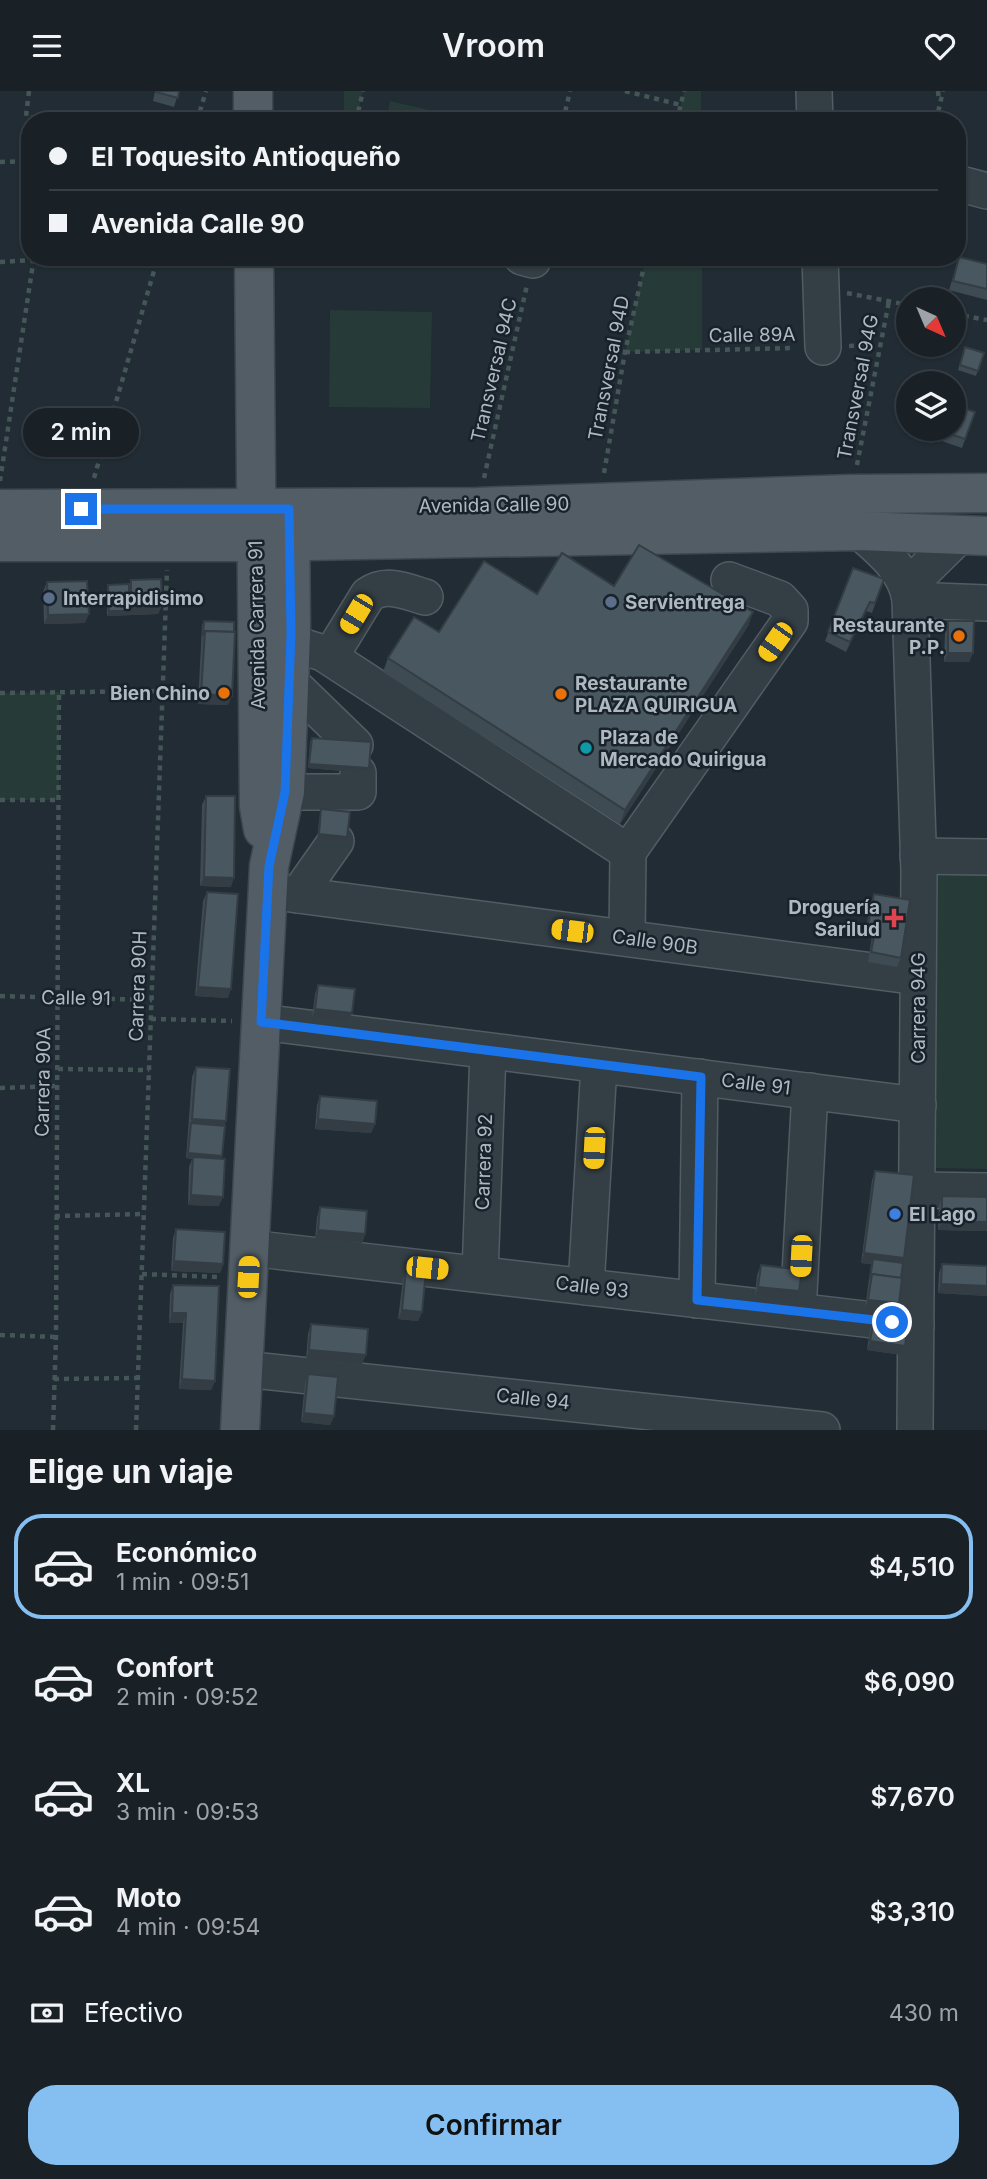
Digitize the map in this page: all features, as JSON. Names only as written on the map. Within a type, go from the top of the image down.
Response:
[{"type":"main road","points":[[253,91],[253,112]]},
{"type":"main road","name":"Avenida Carrera 91","points":[[240,1430],[252,1022],[278,884],[285,792],[291,638],[273,526],[255,266]]},
{"type":"main road","name":"Avenida Calle 90","points":[[0,542],[168,542],[273,526],[477,506],[851,494],[987,493]]},
{"type":"main road","points":[[973,535],[987,507]]},
{"type":"main road","name":"Avenida Calle 90","points":[[0,509],[273,526],[362,539],[859,531],[973,535]]},
{"type":"main road","name":"Avenida Carrera 91","points":[[273,526],[259,806],[278,884]]},
{"type":"main road","points":[[291,638],[300,599],[315,571],[336,553],[362,539]]},
{"type":"street","points":[[814,91],[815,112]]},
{"type":"street","points":[[966,185],[987,191]]},
{"type":"street","points":[[820,273],[823,347]]},
{"type":"street","points":[[859,531],[896,566],[909,593]]},
{"type":"street","points":[[909,593],[973,535]]},
{"type":"street","points":[[627,938],[628,852],[790,621],[790,610],[780,599],[729,580]]},
{"type":"street","points":[[348,645],[368,595],[376,589],[386,586],[425,597]]},
{"type":"street","points":[[909,593],[987,603]]},
{"type":"street","name":"Carrera 94G","points":[[909,593],[918,856],[915,1430]]},
{"type":"street","points":[[291,638],[348,645],[378,691],[628,852]]},
{"type":"street","points":[[289,681],[351,795]]},
{"type":"street","points":[[285,792],[351,795]]},
{"type":"street","points":[[278,884],[351,795]]},
{"type":"street","points":[[918,856],[987,857]]},
{"type":"street","name":"Calle 90B","points":[[278,884],[627,938],[918,977]]},
{"type":"street","name":"Calle 91","points":[[252,1022],[918,1105]]},
{"type":"street","name":"Carrera 92","points":[[480,1274],[488,1051]]},
{"type":"street","points":[[586,1286],[599,1065]]},
{"type":"street","points":[[697,1300],[701,1077]]},
{"type":"street","points":[[797,1311],[810,1091]]},
{"type":"street","points":[[918,1190],[987,1191]]},
{"type":"street","name":"Calle 93","points":[[267,1250],[916,1325]]},
{"type":"street","name":"Calle 94","points":[[243,1369],[822,1430]]},
{"type":"path","points":[[26,112],[29,91]]},
{"type":"path","points":[[200,112],[206,91]]},
{"type":"path","points":[[358,112],[363,91]]},
{"type":"path","points":[[566,112],[570,91]]},
{"type":"path","points":[[625,91],[681,104]]},
{"type":"path","points":[[679,112],[684,91]]},
{"type":"path","points":[[938,112],[940,91]]},
{"type":"path","points":[[0,162],[21,161]]},
{"type":"path","points":[[0,262],[21,260]]},
{"type":"path","points":[[0,482],[32,266]]},
{"type":"path","points":[[93,481],[155,266]]},
{"type":"path","name":"Transversal 94C","points":[[482,488],[526,266]]},
{"type":"path","name":"Transversal 94D","points":[[601,485],[644,266]]},
{"type":"path","points":[[820,273],[896,302]]},
{"type":"path","name":"Transversal 94G","points":[[855,477],[889,301]]},
{"type":"path","points":[[966,316],[987,320]]},
{"type":"path","name":"Calle 89A","points":[[625,352],[880,345]]},
{"type":"path","name":"Carrera 90H","points":[[136,1430],[168,542]]},
{"type":"path","points":[[0,693],[162,691]]},
{"type":"path","name":"Carrera 90A","points":[[52,1430],[56,1337],[59,692]]},
{"type":"path","points":[[0,800],[59,800]]},
{"type":"path","name":"Calle 91","points":[[0,996],[152,1000]]},
{"type":"path","points":[[151,1019],[252,1022]]},
{"type":"path","points":[[58,1069],[149,1070]]},
{"type":"path","points":[[0,1088],[56,1086]]},
{"type":"path","points":[[55,1216],[144,1214]]},
{"type":"path","points":[[142,1274],[226,1277]]},
{"type":"path","points":[[0,1335],[56,1337]]},
{"type":"path","points":[[54,1379],[138,1378]]},
{"type":"green space","points":[[344,91],[363,91],[358,112],[344,112]]},
{"type":"green space","points":[[684,91],[701,91],[701,112],[679,112]]},
{"type":"green space","points":[[390,101],[437,112],[388,112]]},
{"type":"green space","points":[[644,266],[702,266],[702,350],[625,352]]},
{"type":"green space","points":[[330,310],[432,312],[430,408],[329,407]]},
{"type":"green space","points":[[59,692],[59,800],[0,800],[0,693]]},
{"type":"green space","points":[[935,865],[987,865],[987,1169],[930,1168]]},
{"type":"building","points":[[179,91],[178,98],[156,92]]},
{"type":"building","points":[[966,259],[987,264],[987,289],[953,281],[957,266],[966,266]]},
{"type":"building","points":[[966,347],[984,353],[978,371],[960,365],[962,357],[966,357]]},
{"type":"building","points":[[966,409],[975,412],[966,436]]},
{"type":"building","name":"Plaza de Mercado Quirigua","points":[[639,545],[753,612],[625,810],[388,658],[414,617],[439,632],[484,561],[537,594],[562,553],[614,586]]},
{"type":"building","points":[[853,568],[884,579],[875,603],[870,602],[850,642],[828,632]]},
{"type":"building","points":[[161,579],[162,605],[131,606],[131,580]]},
{"type":"building","points":[[87,581],[89,614],[48,615],[47,582]]},
{"type":"building","points":[[129,584],[129,611],[109,611],[108,585]]},
{"type":"building","points":[[204,621],[234,622],[234,632],[205,631],[203,636]]},
{"type":"building","points":[[948,621],[974,621],[973,653],[948,653]]},
{"type":"building","points":[[205,631],[235,632],[232,696],[201,694]]},
{"type":"building","points":[[312,738],[371,742],[369,768],[309,764]]},
{"type":"building","points":[[206,796],[235,796],[234,878],[204,877]]},
{"type":"building","points":[[321,809],[350,812],[347,837],[319,834]]},
{"type":"building","points":[[207,892],[238,894],[231,989],[198,987]]},
{"type":"building","points":[[874,894],[910,900],[901,958],[871,952],[876,926],[868,925]]},
{"type":"building","points":[[318,985],[355,989],[352,1013],[315,1009]]},
{"type":"building","points":[[196,1067],[230,1069],[226,1121],[192,1119]]},
{"type":"building","points":[[320,1096],[377,1101],[375,1124],[318,1119]]},
{"type":"building","points":[[191,1123],[225,1126],[222,1156],[188,1153]]},
{"type":"building","points":[[193,1157],[225,1159],[223,1197],[191,1195]]},
{"type":"building","points":[[875,1171],[914,1175],[904,1258],[864,1253]]},
{"type":"building","points":[[942,1196],[987,1197],[987,1222],[942,1221]]},
{"type":"building","points":[[320,1207],[367,1211],[365,1234],[318,1230]]},
{"type":"building","points":[[176,1229],[225,1232],[223,1264],[174,1261]]},
{"type":"building","points":[[873,1259],[903,1263],[901,1278],[872,1274],[870,1279]]},
{"type":"building","points":[[942,1264],[987,1266],[987,1286],[941,1284]]},
{"type":"building","points":[[761,1265],[802,1270],[799,1291],[758,1287]]},
{"type":"building","points":[[406,1269],[426,1271],[422,1312],[402,1310]]},
{"type":"building","points":[[872,1274],[902,1278],[899,1303],[868,1300]]},
{"type":"building","points":[[173,1285],[219,1286],[215,1381],[182,1379],[186,1313],[172,1313]]},
{"type":"building","points":[[874,1319],[908,1324],[905,1346],[870,1341]]},
{"type":"building","points":[[311,1324],[368,1329],[366,1355],[309,1350]]},
{"type":"building","points":[[308,1374],[338,1377],[334,1416],[304,1413]]},
{"type":"place","name":"Interrapidisimo","points":[[49,598]]},
{"type":"place","name":"Servientrega","points":[[611,602]]},
{"type":"place","name":"Restaurante P.P.","points":[[959,636]]},
{"type":"place","name":"Bien Chino","points":[[224,693]]},
{"type":"place","name":"Restaurante PLAZA QUIRIGUA","points":[[561,694]]},
{"type":"place","name":"Plaza de Mercado Quirigua","points":[[586,748]]},
{"type":"place","name":"Droguería Sarilud","points":[[894,918]]},
{"type":"place","name":"El Lago","points":[[895,1214]]},
{"type":"route","points":[[81,509],[289,509],[291,634],[285,792],[269,866],[261,1022],[701,1077],[697,1300],[892,1322]]}]
